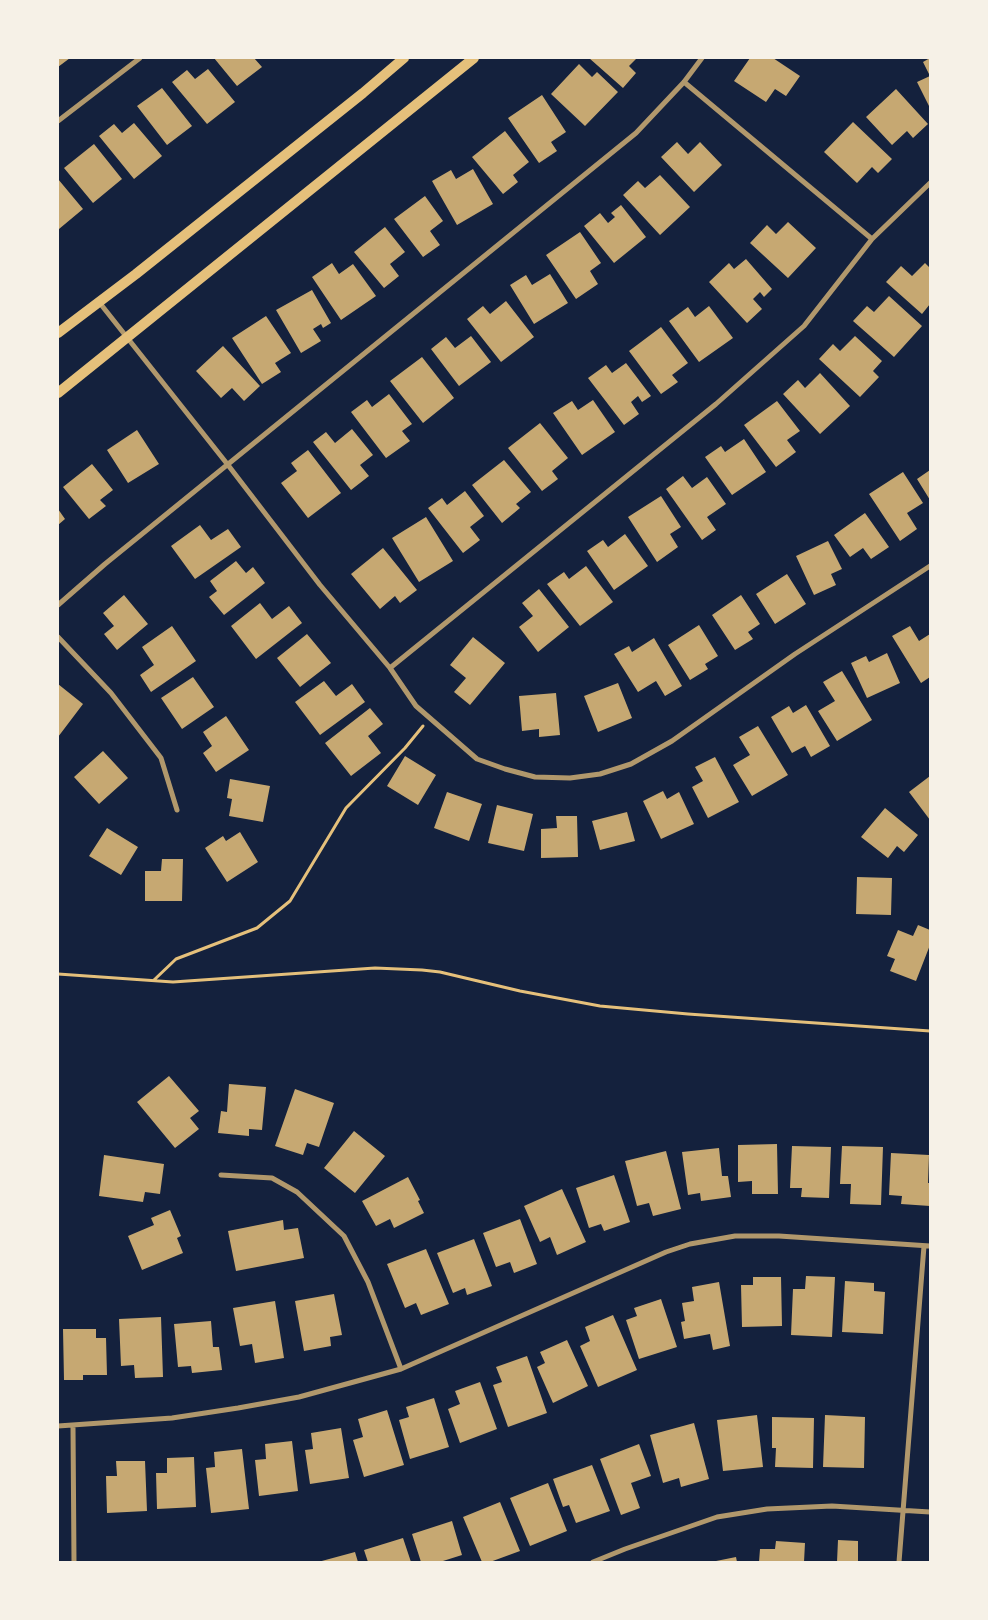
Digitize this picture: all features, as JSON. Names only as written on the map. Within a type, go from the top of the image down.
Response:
[{"type":"main road","points":[[58,333],[363,93],[404,58]]},
{"type":"main road","points":[[58,394],[474,58]]},
{"type":"street","points":[[58,121],[140,58]]},
{"type":"street","points":[[58,605],[105,564],[636,133],[684,82],[702,58]]},
{"type":"street","points":[[684,82],[872,239]]},
{"type":"street","points":[[390,668],[724,397],[804,326],[872,239],[930,183]]},
{"type":"street","points":[[98,302],[228,465],[320,585],[390,668],[416,706],[477,758],[505,769],[535,776],[570,778],[600,774],[631,764],[672,740],[794,654],[930,566]]},
{"type":"street","points":[[58,638],[111,693],[161,758],[177,810]]},
{"type":"street","points":[[221,1175],[272,1178],[297,1192],[344,1236],[368,1282],[402,1369]]},
{"type":"street","points":[[58,1426],[172,1418],[238,1408],[299,1397],[402,1369],[666,1252],[690,1244],[735,1236],[779,1236],[930,1246]]},
{"type":"street","points":[[899,1562],[924,1246]]},
{"type":"street","points":[[73,1426],[74,1562]]},
{"type":"street","points":[[593,1562],[717,1517],[767,1509],[832,1506],[930,1512]]},
{"type":"path","points":[[154,980],[176,958],[256,928],[290,901],[346,808],[406,748],[430,718]]},
{"type":"path","points":[[58,974],[173,982],[375,968],[422,970],[440,972],[520,991],[600,1006],[930,1031]]},
{"type":"building","points":[[58,58],[70,58],[58,67]]},
{"type":"building","points":[[214,58],[254,58],[262,67],[237,86]]},
{"type":"building","points":[[589,58],[637,58],[629,66],[636,73],[623,88]]},
{"type":"building","points":[[750,58],[773,58],[800,76],[786,96],[775,89],[766,102],[734,81]]},
{"type":"building","points":[[930,58],[930,76],[923,62]]},
{"type":"building","points":[[579,64],[592,77],[597,72],[618,92],[585,126],[551,94]]},
{"type":"building","points":[[208,69],[235,102],[207,124],[172,82],[187,70],[195,79]]},
{"type":"building","points":[[930,76],[930,108],[917,82]]},
{"type":"building","points":[[162,88],[192,126],[167,145],[137,106]]},
{"type":"building","points":[[896,89],[928,124],[913,138],[907,131],[892,145],[866,117]]},
{"type":"building","points":[[542,95],[566,132],[551,142],[557,151],[539,163],[508,118]]},
{"type":"building","points":[[853,122],[892,159],[878,173],[872,167],[857,183],[824,152]]},
{"type":"building","points":[[134,123],[162,156],[134,179],[99,136],[114,124],[122,133]]},
{"type":"building","points":[[505,131],[529,162],[513,175],[518,182],[503,194],[472,157]]},
{"type":"building","points":[[677,142],[688,154],[700,142],[722,165],[694,192],[661,157]]},
{"type":"building","points":[[94,144],[122,179],[93,203],[64,168]]},
{"type":"building","points":[[473,169],[493,204],[457,225],[432,181],[451,170],[456,179]]},
{"type":"building","points":[[660,175],[690,207],[660,235],[623,195],[638,181],[645,188]]},
{"type":"building","points":[[58,179],[83,209],[59,229],[58,227]]},
{"type":"building","points":[[425,196],[443,221],[430,231],[440,245],[423,257],[394,219]]},
{"type":"building","points":[[621,205],[646,237],[614,263],[584,226],[600,213],[608,223],[615,217],[611,213]]},
{"type":"building","points":[[788,222],[816,248],[788,278],[750,243],[767,225],[776,234]]},
{"type":"building","points":[[385,227],[405,252],[390,264],[399,276],[384,288],[354,252]]},
{"type":"building","points":[[580,232],[601,263],[590,271],[598,284],[576,299],[546,255]]},
{"type":"building","points":[[746,259],[772,289],[764,297],[760,292],[753,299],[762,309],[747,323],[709,282],[729,263],[734,269]]},
{"type":"building","points":[[332,263],[339,274],[353,264],[376,296],[341,320],[312,277]]},
{"type":"building","points":[[925,263],[930,268],[930,304],[922,314],[886,282],[901,266],[912,276]]},
{"type":"building","points":[[550,274],[568,303],[534,324],[510,285],[526,275],[532,285]]},
{"type":"building","points":[[312,290],[331,323],[323,328],[321,324],[313,329],[321,341],[301,353],[276,310]]},
{"type":"building","points":[[889,296],[922,326],[894,357],[853,321],[867,306],[874,312]]},
{"type":"building","points":[[506,301],[534,337],[501,362],[467,319],[483,306],[490,314]]},
{"type":"building","points":[[709,306],[733,338],[699,362],[669,321],[688,307],[695,317]]},
{"type":"building","points":[[266,316],[291,353],[275,363],[281,372],[262,384],[232,338]]},
{"type":"building","points":[[661,327],[688,363],[672,375],[678,382],[661,394],[629,351]]},
{"type":"building","points":[[471,336],[491,362],[459,386],[431,349],[446,337],[455,348]]},
{"type":"building","points":[[855,336],[882,361],[873,371],[879,377],[860,397],[819,359],[833,344],[840,351]]},
{"type":"building","points":[[223,346],[260,386],[244,401],[232,388],[221,398],[196,371]]},
{"type":"building","points":[[422,357],[454,398],[423,423],[390,381]]},
{"type":"building","points":[[626,363],[651,396],[642,402],[638,396],[631,402],[639,414],[624,425],[588,378],[606,365],[612,373]]},
{"type":"building","points":[[820,373],[850,406],[820,434],[783,394],[798,380],[805,388]]},
{"type":"building","points":[[389,394],[412,424],[402,431],[410,441],[386,458],[351,412],[367,400],[372,407]]},
{"type":"building","points":[[593,400],[615,432],[582,455],[553,413],[572,401],[578,410]]},
{"type":"building","points":[[777,401],[800,431],[787,440],[796,452],[776,467],[744,425]]},
{"type":"building","points":[[540,423],[568,458],[552,471],[558,479],[542,491],[508,448]]},
{"type":"building","points":[[352,429],[373,455],[360,465],[369,476],[351,490],[313,442],[326,432],[335,443]]},
{"type":"building","points":[[137,430],[159,464],[128,483],[107,450]]},
{"type":"building","points":[[744,439],[766,472],[732,495],[705,457],[721,446],[725,452]]},
{"type":"building","points":[[308,450],[341,493],[308,518],[281,483],[297,471],[291,463]]},
{"type":"building","points":[[504,460],[531,492],[516,504],[520,508],[502,523],[472,485]]},
{"type":"building","points":[[92,464],[113,490],[100,500],[106,506],[89,519],[63,487]]},
{"type":"building","points":[[930,470],[930,500],[917,479]]},
{"type":"building","points":[[903,472],[923,503],[907,513],[917,529],[900,541],[869,494]]},
{"type":"building","points":[[683,476],[692,488],[707,477],[726,504],[707,517],[716,530],[702,540],[666,489]]},
{"type":"building","points":[[465,491],[484,516],[470,527],[480,540],[463,553],[428,508],[442,498],[447,505]]},
{"type":"building","points":[[661,496],[681,527],[670,534],[678,547],[657,562],[628,517]]},
{"type":"building","points":[[58,509],[65,519],[58,525]]},
{"type":"building","points":[[865,513],[889,547],[871,559],[863,548],[850,557],[834,535]]},
{"type":"building","points":[[426,517],[453,561],[419,582],[392,538]]},
{"type":"building","points":[[200,525],[211,540],[228,529],[241,547],[195,579],[171,546]]},
{"type":"building","points":[[625,534],[648,566],[614,590],[587,551],[603,540],[608,547]]},
{"type":"building","points":[[828,541],[842,569],[831,574],[836,585],[814,595],[796,556]]},
{"type":"building","points":[[383,548],[417,590],[400,603],[395,596],[380,609],[351,574]]},
{"type":"building","points":[[236,561],[246,573],[253,567],[265,583],[224,615],[209,597],[217,591],[210,581]]},
{"type":"building","points":[[586,566],[613,602],[580,626],[547,584],[564,572],[569,579]]},
{"type":"building","points":[[787,574],[806,604],[775,624],[756,594]]},
{"type":"building","points":[[539,589],[569,627],[538,652],[519,627],[533,616],[522,603]]},
{"type":"building","points":[[124,595],[148,624],[117,650],[104,634],[114,626],[103,613]]},
{"type":"building","points":[[741,595],[760,624],[748,632],[753,639],[735,650],[712,615]]},
{"type":"building","points":[[260,603],[272,619],[289,606],[302,623],[256,659],[231,626]]},
{"type":"building","points":[[699,625],[718,656],[705,664],[708,669],[690,680],[668,645]]},
{"type":"building","points":[[172,626],[196,661],[151,692],[140,675],[154,665],[142,647]]},
{"type":"building","points":[[910,626],[919,641],[930,634],[930,677],[921,683],[892,636]]},
{"type":"building","points":[[307,634],[331,663],[300,687],[277,658]]},
{"type":"building","points":[[473,637],[505,663],[470,705],[454,692],[466,678],[450,665]]},
{"type":"building","points":[[654,638],[682,686],[665,696],[656,681],[638,692],[614,654],[629,646],[632,652]]},
{"type":"building","points":[[887,653],[900,683],[867,698],[851,663],[866,656],[869,662]]},
{"type":"building","points":[[842,671],[872,720],[837,741],[818,711],[835,701],[823,682]]},
{"type":"building","points":[[193,677],[214,707],[182,729],[161,698]]},
{"type":"building","points":[[324,681],[336,696],[352,684],[365,702],[320,735],[295,702]]},
{"type":"building","points":[[618,683],[632,718],[598,732],[584,696]]},
{"type":"building","points":[[58,684],[83,704],[58,737]]},
{"type":"building","points":[[556,693],[560,735],[539,737],[539,729],[522,731],[519,696]]},
{"type":"building","points":[[806,705],[830,746],[811,757],[805,746],[792,753],[771,717],[789,706],[793,713]]},
{"type":"building","points":[[370,708],[383,724],[368,736],[381,753],[351,776],[325,743]]},
{"type":"building","points":[[226,716],[249,750],[216,772],[203,753],[212,746],[203,732]]},
{"type":"building","points":[[758,726],[788,775],[752,796],[733,765],[750,755],[739,737]]},
{"type":"building","points":[[103,751],[128,778],[99,804],[74,777]]},
{"type":"building","points":[[405,756],[436,775],[418,805],[387,786]]},
{"type":"building","points":[[715,757],[739,802],[708,818],[692,787],[703,781],[695,767]]},
{"type":"building","points":[[930,776],[930,820],[909,792]]},
{"type":"building","points":[[230,779],[270,786],[263,822],[229,816],[232,799],[227,798]]},
{"type":"building","points":[[663,791],[667,799],[679,792],[694,824],[661,839],[643,801]]},
{"type":"building","points":[[447,792],[482,804],[469,841],[434,828]]},
{"type":"building","points":[[497,805],[533,814],[524,851],[488,843]]},
{"type":"building","points":[[885,808],[918,835],[904,852],[897,846],[888,858],[861,837]]},
{"type":"building","points":[[627,812],[635,841],[600,850],[592,821]]},
{"type":"building","points":[[556,816],[577,816],[578,857],[541,858],[541,829],[557,828]]},
{"type":"building","points":[[107,828],[138,847],[121,875],[89,856]]},
{"type":"building","points":[[240,832],[258,862],[227,882],[205,848],[223,836],[226,841]]},
{"type":"building","points":[[162,859],[183,859],[182,901],[145,901],[145,871],[161,871]]},
{"type":"building","points":[[857,877],[892,878],[891,915],[856,914]]},
{"type":"building","points":[[918,925],[930,930],[930,945],[916,981],[890,971],[895,959],[887,956],[898,930],[913,936]]},
{"type":"building","points":[[169,1076],[199,1111],[190,1118],[199,1129],[175,1148],[137,1102]]},
{"type":"building","points":[[229,1084],[266,1087],[262,1130],[249,1129],[249,1136],[218,1133],[221,1111],[227,1112]]},
{"type":"building","points":[[295,1089],[334,1103],[319,1147],[307,1143],[303,1155],[275,1146]]},
{"type":"building","points":[[354,1131],[385,1156],[355,1193],[324,1168]]},
{"type":"building","points":[[777,1144],[778,1194],[752,1194],[752,1181],[738,1182],[738,1145]]},
{"type":"building","points":[[792,1146],[831,1147],[829,1198],[801,1197],[802,1188],[790,1188]]},
{"type":"building","points":[[842,1146],[883,1147],[881,1205],[850,1204],[851,1184],[840,1184]]},
{"type":"building","points":[[719,1148],[722,1176],[728,1176],[731,1197],[701,1201],[700,1193],[688,1195],[682,1152]]},
{"type":"building","points":[[666,1151],[681,1209],[653,1216],[649,1203],[637,1206],[625,1161]]},
{"type":"building","points":[[891,1153],[929,1155],[928,1183],[930,1183],[930,1206],[901,1204],[902,1196],[889,1195]]},
{"type":"building","points":[[104,1155],[164,1164],[160,1194],[145,1192],[143,1202],[99,1196]]},
{"type":"building","points":[[614,1175],[630,1222],[604,1231],[601,1224],[589,1228],[576,1188]]},
{"type":"building","points":[[408,1177],[420,1200],[418,1201],[424,1213],[394,1228],[390,1219],[376,1226],[362,1201]]},
{"type":"building","points":[[562,1189],[586,1242],[557,1255],[550,1237],[540,1242],[524,1206]]},
{"type":"building","points":[[170,1210],[181,1236],[177,1238],[183,1253],[142,1270],[128,1236],[154,1225],[151,1218]]},
{"type":"building","points":[[520,1219],[537,1264],[514,1273],[510,1262],[496,1267],[483,1233]]},
{"type":"building","points":[[283,1220],[284,1230],[298,1228],[304,1258],[236,1271],[228,1231]]},
{"type":"building","points":[[474,1239],[492,1286],[467,1295],[465,1288],[453,1293],[437,1253]]},
{"type":"building","points":[[426,1249],[449,1304],[421,1315],[416,1303],[405,1308],[387,1264]]},
{"type":"building","points":[[806,1276],[835,1277],[832,1337],[791,1335],[793,1289],[805,1289]]},
{"type":"building","points":[[753,1277],[781,1277],[782,1326],[742,1327],[741,1285],[753,1285]]},
{"type":"building","points":[[845,1281],[874,1283],[874,1291],[885,1292],[883,1334],[842,1332]]},
{"type":"building","points":[[719,1282],[730,1346],[713,1350],[710,1334],[684,1339],[681,1322],[685,1321],[682,1303],[694,1301],[692,1287]]},
{"type":"building","points":[[334,1294],[342,1335],[330,1337],[331,1346],[304,1351],[295,1301]]},
{"type":"building","points":[[661,1299],[677,1347],[639,1359],[626,1320],[637,1316],[634,1308]]},
{"type":"building","points":[[275,1301],[284,1358],[255,1363],[252,1344],[240,1346],[233,1308]]},
{"type":"building","points":[[613,1315],[637,1370],[598,1387],[580,1346],[590,1341],[585,1327]]},
{"type":"building","points":[[161,1317],[163,1377],[135,1378],[134,1365],[121,1366],[119,1319]]},
{"type":"building","points":[[211,1321],[213,1347],[219,1347],[222,1370],[192,1373],[191,1366],[178,1367],[174,1324]]},
{"type":"building","points":[[63,1329],[96,1329],[96,1338],[106,1338],[107,1375],[83,1375],[83,1380],[64,1380]]},
{"type":"building","points":[[567,1340],[588,1386],[553,1403],[537,1367],[545,1363],[540,1352]]},
{"type":"building","points":[[527,1356],[547,1413],[508,1427],[493,1385],[502,1382],[496,1367]]},
{"type":"building","points":[[480,1382],[497,1429],[460,1443],[448,1409],[460,1404],[455,1391]]},
{"type":"building","points":[[434,1398],[449,1447],[410,1459],[399,1420],[409,1417],[406,1407]]},
{"type":"building","points":[[387,1410],[404,1465],[364,1477],[353,1440],[363,1437],[358,1419]]},
{"type":"building","points":[[757,1415],[763,1467],[723,1471],[717,1420]]},
{"type":"building","points":[[825,1415],[865,1417],[864,1468],[823,1467]]},
{"type":"building","points":[[772,1417],[814,1418],[813,1468],[775,1467],[776,1448],[772,1448]]},
{"type":"building","points":[[694,1423],[709,1479],[681,1487],[679,1478],[663,1483],[650,1435]]},
{"type":"building","points":[[341,1428],[349,1478],[310,1484],[305,1450],[313,1449],[311,1433]]},
{"type":"building","points":[[292,1441],[298,1491],[259,1496],[255,1460],[266,1459],[265,1444]]},
{"type":"building","points":[[639,1444],[651,1476],[631,1483],[640,1508],[621,1515],[600,1459]]},
{"type":"building","points":[[242,1449],[249,1509],[211,1513],[206,1468],[215,1467],[214,1452]]},
{"type":"building","points":[[194,1457],[196,1507],[157,1509],[156,1473],[167,1473],[167,1458]]},
{"type":"building","points":[[116,1461],[145,1461],[147,1511],[107,1513],[106,1476],[117,1476]]},
{"type":"building","points":[[592,1465],[610,1511],[576,1523],[569,1505],[563,1507],[553,1479]]},
{"type":"building","points":[[548,1483],[567,1531],[530,1546],[510,1498]]},
{"type":"building","points":[[500,1502],[520,1551],[490,1562],[482,1562],[463,1517]]},
{"type":"building","points":[[452,1521],[462,1555],[444,1562],[421,1562],[412,1534]]},
{"type":"building","points":[[403,1538],[411,1562],[368,1562],[364,1550]]},
{"type":"building","points":[[838,1540],[858,1541],[858,1562],[837,1562]]},
{"type":"building","points":[[776,1541],[805,1543],[804,1562],[759,1562],[760,1549],[775,1549]]},
{"type":"building","points":[[355,1552],[358,1562],[318,1562]]},
{"type":"building","points":[[736,1557],[737,1562],[711,1562]]}]
